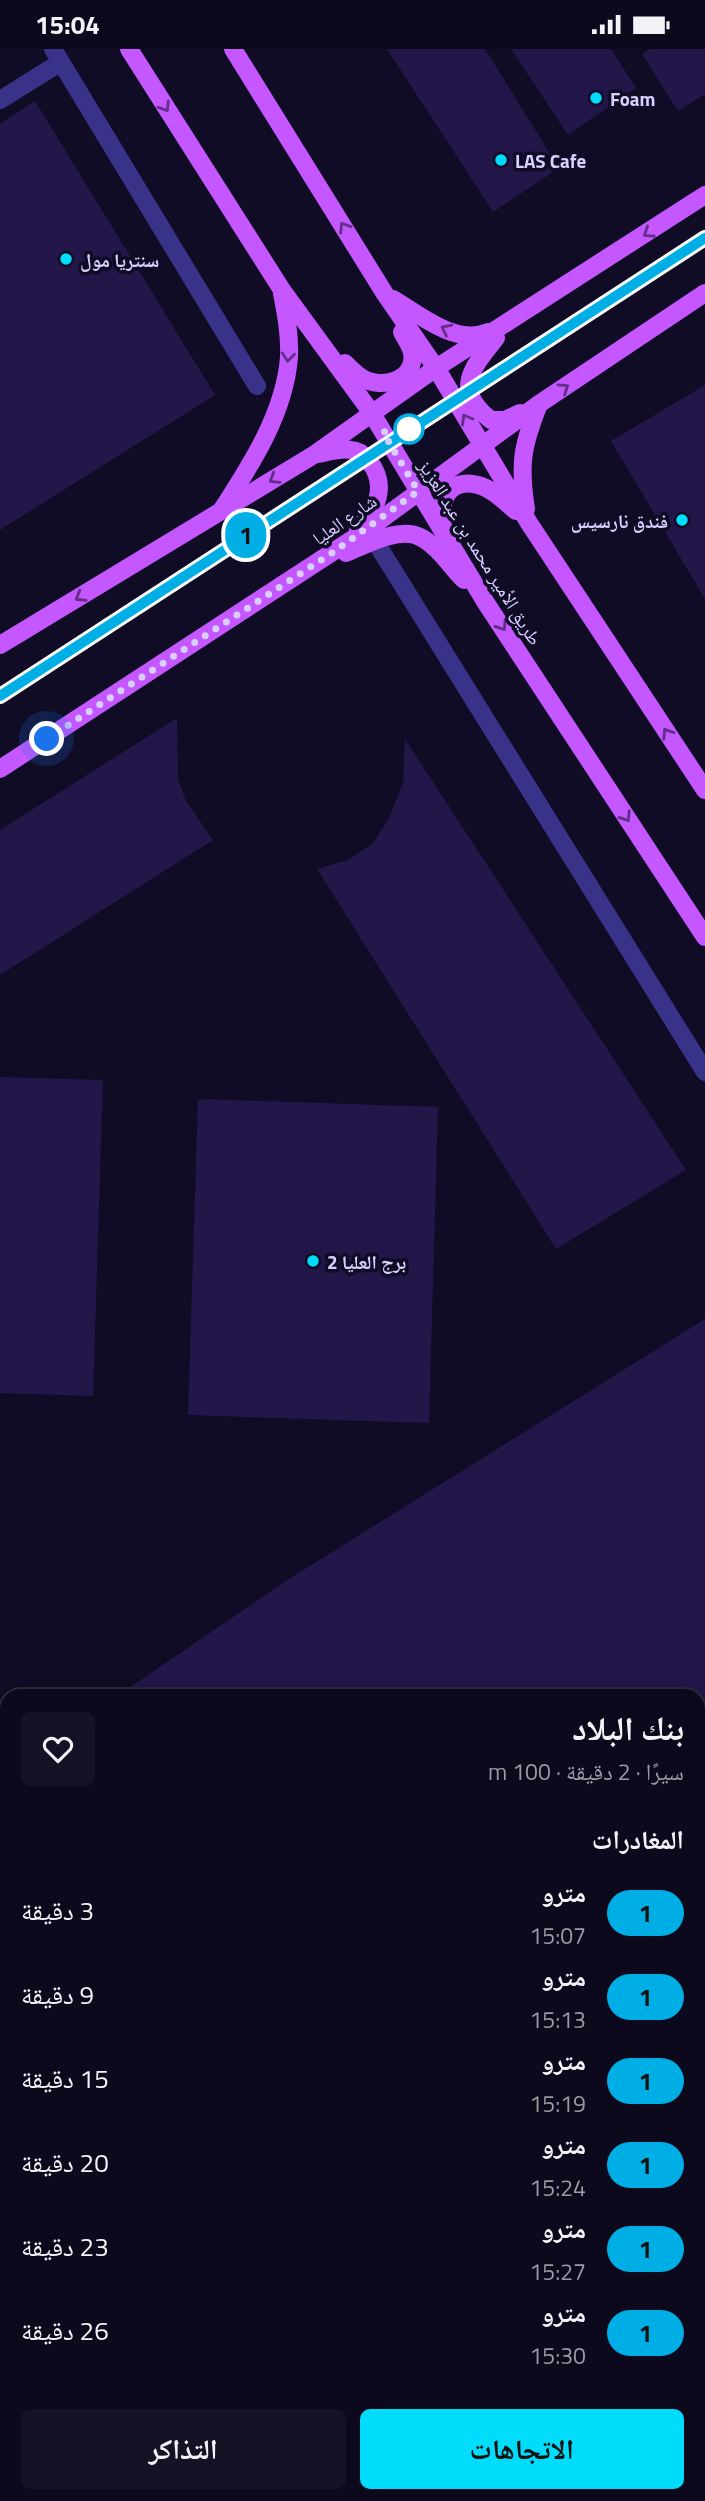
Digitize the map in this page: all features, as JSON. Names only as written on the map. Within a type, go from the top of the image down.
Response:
[{"type":"main road","name":"طريق الأمير محمد بن عبد العزيز","points":[[129,49],[282,290],[371,412],[486,603],[705,937]]},
{"type":"main road","points":[[233,49],[389,299],[436,368],[529,523],[705,790]]},
{"type":"main road","points":[[0,645],[315,454],[436,368],[705,195]]},
{"type":"main road","points":[[219,513],[258,453],[282,391],[289,359],[289,337],[282,290]]},
{"type":"main road","name":"شارع العليا","points":[[0,769],[335,551],[483,447],[539,404],[705,293]]},
{"type":"main road","points":[[389,299],[451,333],[476,337],[510,322]]},
{"type":"main road","points":[[324,345],[362,378],[383,383],[399,379],[408,372],[412,351],[389,299]]},
{"type":"main road","points":[[510,322],[478,358],[468,382],[470,393],[476,406],[491,420],[505,420],[539,404]]},
{"type":"main road","points":[[529,523],[520,472],[525,443],[539,404]]},
{"type":"main road","points":[[315,454],[352,449],[364,456],[373,466],[380,485],[377,505],[335,551]]},
{"type":"main road","points":[[444,534],[439,511],[443,499],[451,489],[465,484],[480,485],[499,496],[529,523]]},
{"type":"main road","points":[[303,572],[375,541],[406,534],[420,536],[486,603]]},
{"type":"street","points":[[0,100],[57,55],[257,386]]},
{"type":"street","points":[[375,541],[705,1072]]},
{"type":"building","points":[[387,49],[485,49],[559,168],[493,212]]},
{"type":"building","points":[[511,49],[611,49],[636,88],[568,135]]},
{"type":"building","points":[[650,49],[705,49],[705,94],[678,111],[642,54]]},
{"type":"building","name":"سنتريا مول","points":[[35,101],[215,395],[0,530],[0,124]]},
{"type":"building","name":"فندق نارسيس","points":[[705,385],[705,599],[611,441]]},
{"type":"building","points":[[177,718],[178,779],[186,801],[213,840],[0,975],[0,830]]},
{"type":"building","points":[[405,739],[686,1170],[556,1249],[317,869],[348,860],[373,843],[389,818],[403,783]]},
{"type":"building","points":[[0,1077],[103,1080],[93,1396],[0,1393]]},
{"type":"building","name":"برج العليا 2","points":[[198,1099],[438,1107],[429,1423],[188,1415]]},
{"type":"building","points":[[705,1319],[705,1689],[127,1689],[289,1579]]},
{"type":"metro line","name":"1","points":[[0,696],[705,238]]},
{"type":"place","name":"Foam","points":[[596,98]]},
{"type":"place","name":"LAS Cafe","points":[[501,160]]},
{"type":"place","name":"سنتريا مول","points":[[66,259]]},
{"type":"place","name":"فندق نارسيس","points":[[682,520]]},
{"type":"place","name":"برج العليا 2","points":[[313,1261]]},
{"type":"route","points":[[47,739],[368,529],[418,491],[383,432],[409,429]]}]
